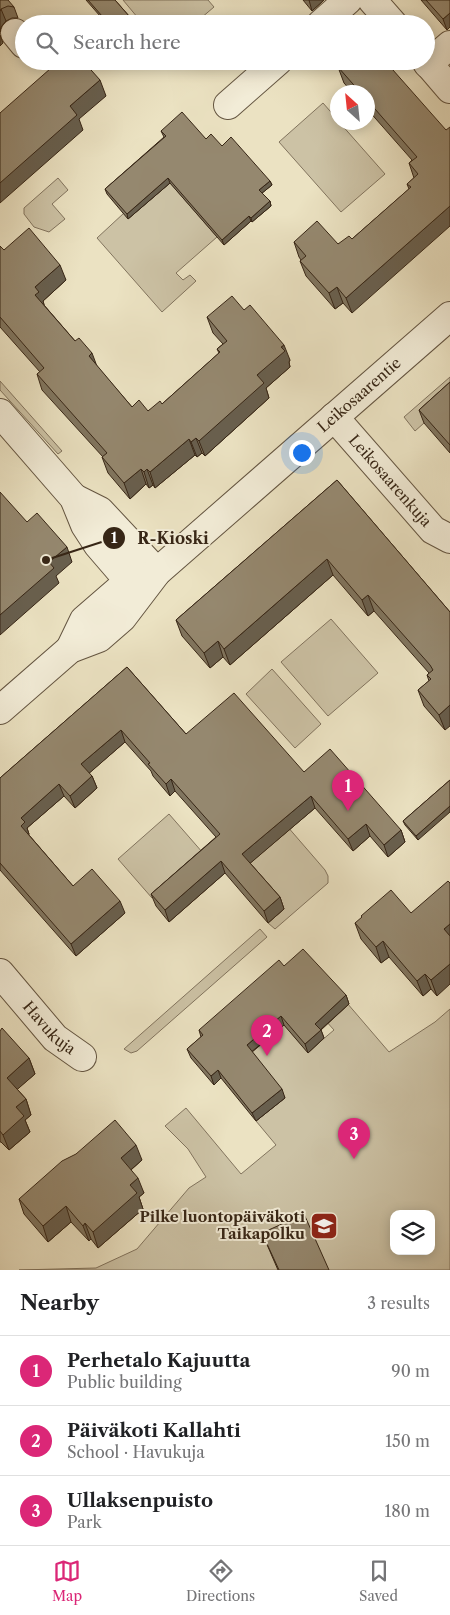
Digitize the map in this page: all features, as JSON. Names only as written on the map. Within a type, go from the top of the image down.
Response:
[{"type":"street","points":[[331,15],[348,0]]},
{"type":"street","points":[[372,0],[385,15]]},
{"type":"street","points":[[435,56],[450,45]]},
{"type":"street","points":[[228,105],[268,70]]},
{"type":"street","points":[[434,70],[450,89]]},
{"type":"street","name":"Leikosaarentie","points":[[0,710],[70,649],[99,638],[122,618],[157,572],[450,316]]},
{"type":"street","points":[[0,413],[74,498],[84,525],[129,581]]},
{"type":"street","name":"Leikosaarenkuja","points":[[334,417],[433,530],[449,537]]},
{"type":"street","points":[[74,498],[100,511],[157,572]]},
{"type":"street","name":"Leikosaarentie","points":[[70,649],[84,620],[129,581],[157,572]]},
{"type":"street","name":"Havukuja","points":[[0,973],[55,1038],[82,1057]]},
{"type":"shaded area","points":[[123,0],[208,0],[214,7],[205,15],[136,15]]},
{"type":"shaded area","points":[[323,103],[330,111],[330,130],[346,130],[385,174],[341,212],[279,142]]},
{"type":"shaded area","points":[[58,178],[68,190],[52,204],[65,219],[49,232],[34,227],[24,214],[24,208]]},
{"type":"shaded area","points":[[170,183],[217,237],[176,273],[183,280],[190,275],[196,281],[162,312],[97,238],[124,213],[129,218]]},
{"type":"shaded area","points":[[450,377],[450,400],[415,431],[404,417]]},
{"type":"shaded area","points":[[0,381],[62,451],[58,454],[0,390]]},
{"type":"shaded area","points":[[331,619],[378,673],[328,716],[281,662]]},
{"type":"shaded area","points":[[272,669],[321,724],[295,748],[246,694]]},
{"type":"shaded area","points":[[274,811],[325,870],[328,876],[328,883],[275,929],[268,923],[284,909],[247,866]]},
{"type":"shaded area","points":[[169,814],[203,853],[152,898],[118,859]]},
{"type":"shaded area","points":[[260,929],[267,937],[137,1051],[131,1053],[124,1049]]},
{"type":"shaded area","points":[[329,982],[389,1052],[435,1022],[450,1009],[450,1270],[19,1270],[96,1268],[137,1249],[189,1188],[206,1177],[188,1149],[165,1126],[186,1108],[241,1174],[276,1145],[256,1121],[285,1097],[250,1054],[284,1025],[308,1052],[334,1030],[308,1001]]},
{"type":"building","points":[[0,0],[8,0],[14,7],[8,6],[0,11]]},
{"type":"building","points":[[88,0],[115,0],[128,15],[101,15]]},
{"type":"building","points":[[426,0],[450,0],[450,13],[443,19]]},
{"type":"building","points":[[49,70],[91,70],[100,80],[70,106],[77,115],[0,183],[0,113]]},
{"type":"building","points":[[341,70],[393,70],[446,130],[450,127],[450,206],[346,298],[337,287],[329,293],[300,261],[306,256],[294,242],[317,221],[338,244],[349,236],[352,239],[411,187],[407,184],[418,174],[409,163],[417,157],[375,109],[375,85],[354,85]]},
{"type":"building","points":[[182,112],[206,139],[211,134],[222,146],[231,137],[270,181],[259,190],[270,201],[251,218],[249,216],[222,240],[168,178],[127,214],[105,189],[166,136],[161,131]]},
{"type":"building","points":[[29,228],[60,265],[35,287],[39,292],[35,295],[75,341],[79,338],[92,353],[89,356],[132,407],[139,400],[148,411],[160,401],[162,404],[220,352],[217,349],[227,341],[207,317],[232,296],[244,310],[250,305],[284,345],[281,347],[285,351],[257,375],[264,383],[199,441],[196,438],[191,442],[189,439],[150,472],[147,469],[144,472],[141,469],[124,483],[102,457],[107,453],[37,374],[44,368],[0,317],[0,246],[4,250]]},
{"type":"building","points":[[450,382],[450,445],[419,410]]},
{"type":"building","points":[[337,480],[450,612],[450,705],[439,715],[418,690],[431,679],[427,675],[433,670],[430,665],[368,595],[362,600],[327,559],[224,649],[218,641],[204,653],[176,620]]},
{"type":"building","points":[[0,492],[27,522],[37,513],[67,547],[49,562],[54,568],[0,615]]},
{"type":"building","points":[[127,667],[186,734],[234,693],[304,772],[330,749],[401,830],[384,845],[366,824],[348,839],[311,796],[242,854],[280,897],[264,911],[221,861],[165,910],[151,894],[220,834],[171,779],[166,784],[121,730],[81,764],[92,776],[70,796],[59,784],[21,818],[25,822],[21,826],[73,886],[92,869],[120,901],[71,944],[0,863],[0,778]]},
{"type":"building","points":[[450,780],[450,806],[416,836],[403,821]]},
{"type":"building","points":[[448,881],[450,883],[450,924],[444,929],[450,936],[450,964],[431,980],[425,974],[417,981],[383,941],[376,947],[355,923],[391,890],[411,913]]},
{"type":"building","points":[[303,949],[346,995],[315,1024],[321,1030],[305,1044],[281,1016],[247,1045],[282,1089],[252,1113],[218,1070],[211,1076],[187,1049],[203,1035],[199,1030],[279,960],[284,966]]},
{"type":"building","points":[[2,1028],[29,1058],[7,1078],[26,1099],[16,1107],[24,1116],[3,1135],[0,1131],[0,1031]]},
{"type":"building","points":[[115,1120],[136,1145],[121,1158],[138,1178],[130,1185],[137,1193],[93,1232],[85,1223],[83,1226],[66,1206],[43,1226],[19,1199],[62,1161],[76,1154]]},
{"type":"building","points":[[304,1214],[329,1270],[279,1270],[262,1233]]},
{"type":"place","name":"R-Kioski","points":[[46,560]]},
{"type":"place","name":"Perhetalo Kajuutta","points":[[348,811]]},
{"type":"place","name":"Päiväkoti Kallahti","points":[[267,1056]]},
{"type":"place","name":"Ullaksenpuisto","points":[[354,1159]]},
{"type":"place","name":"Pilke luontopäiväkoti Taikapolku","points":[[324,1226]]}]
